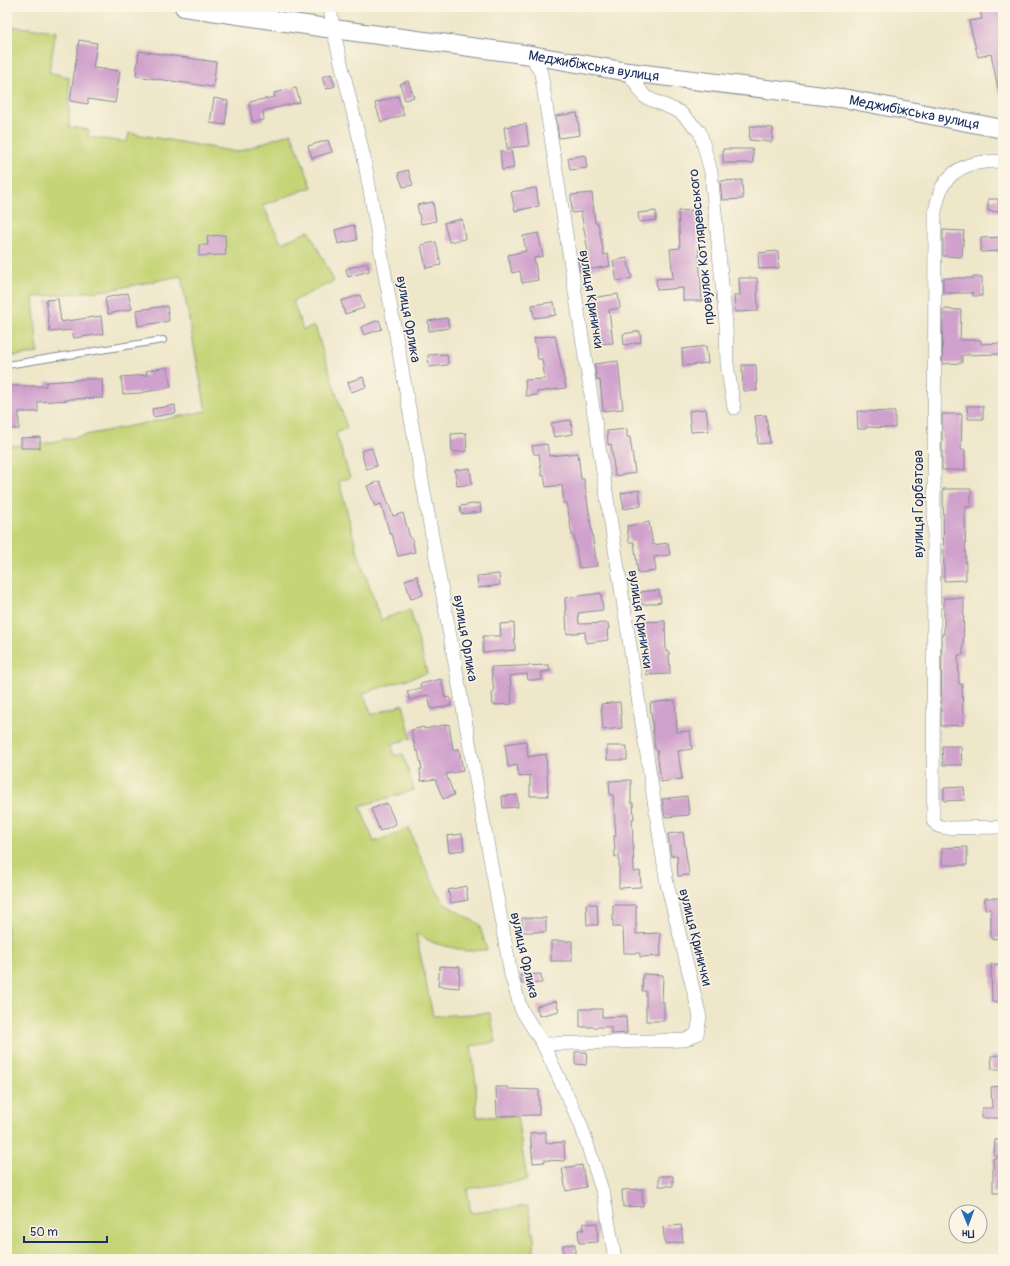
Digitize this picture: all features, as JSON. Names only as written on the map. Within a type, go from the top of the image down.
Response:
[{"type":"main road","name":"Меджибіжська вулиця","points":[[184,7],[333,29],[531,55],[628,72],[848,99],[1003,129]]},
{"type":"street","name":"вулиця Орлика","points":[[330,7],[333,29],[364,158],[510,975],[521,1009],[543,1044],[581,1125],[604,1196],[615,1259]]},
{"type":"street","name":"вулиця Кринички","points":[[531,55],[541,73],[666,884],[700,1017],[697,1034],[685,1040],[543,1044]]},
{"type":"street","name":"провулок Котляревського","points":[[628,72],[645,97],[680,112],[700,132],[711,172],[726,324],[727,364],[734,408]]},
{"type":"street","name":"вулиця Горбатова","points":[[1003,161],[978,162],[957,169],[942,187],[935,211],[933,805],[933,820],[938,826],[946,828],[1003,827]]},
{"type":"lane","points":[[7,365],[163,340]]},
{"type":"green space","points":[[7,26],[56,31],[49,72],[69,77],[69,127],[89,130],[88,137],[127,142],[129,133],[237,152],[291,133],[312,187],[263,205],[281,243],[309,231],[334,281],[293,301],[303,330],[315,326],[347,428],[336,433],[350,478],[339,481],[357,550],[381,620],[410,609],[427,673],[363,693],[372,715],[403,704],[411,738],[392,744],[394,756],[403,754],[414,790],[360,806],[374,842],[409,828],[416,848],[443,903],[479,924],[487,950],[466,951],[434,943],[416,934],[433,1016],[490,1013],[496,1042],[471,1046],[476,1083],[477,1117],[517,1116],[527,1180],[467,1189],[471,1213],[528,1206],[534,1238],[534,1259],[7,1259],[7,446],[41,444],[206,411],[181,276],[109,290],[33,297],[38,353],[7,357]]},
{"type":"building","points":[[991,7],[1002,7],[1003,11],[1003,93],[999,93],[991,54],[978,57],[969,21],[982,19],[980,10]]},
{"type":"building","points":[[79,40],[97,43],[93,68],[120,71],[115,103],[88,99],[88,104],[70,101]]},
{"type":"building","points":[[139,51],[216,62],[213,87],[136,76]]},
{"type":"building","points":[[331,74],[335,86],[326,89],[322,77]]},
{"type":"building","points":[[408,81],[414,97],[405,100],[400,84]]},
{"type":"building","points":[[296,88],[300,102],[263,111],[264,120],[252,122],[249,102],[275,97],[274,93]]},
{"type":"building","points":[[398,96],[404,115],[381,122],[375,103]]},
{"type":"building","points":[[214,98],[228,101],[225,125],[210,123]]},
{"type":"building","points":[[577,113],[580,135],[559,138],[556,116]]},
{"type":"building","points":[[526,124],[529,146],[507,148],[504,127]]},
{"type":"building","points":[[750,126],[773,128],[772,142],[749,140]]},
{"type":"building","points":[[328,140],[332,152],[312,158],[308,146]]},
{"type":"building","points":[[723,149],[753,149],[753,163],[723,163]]},
{"type":"building","points":[[511,150],[514,168],[502,170],[500,151]]},
{"type":"building","points":[[585,155],[587,168],[570,170],[568,158]]},
{"type":"building","points":[[408,170],[413,185],[403,187],[398,173]]},
{"type":"building","points":[[742,180],[743,199],[722,200],[720,181]]},
{"type":"building","points":[[536,188],[539,206],[515,211],[511,192]]},
{"type":"building","points":[[592,193],[595,223],[598,223],[604,255],[608,254],[610,266],[580,271],[578,259],[589,257],[581,212],[572,213],[571,195]]},
{"type":"building","points":[[988,199],[998,199],[998,212],[988,211]]},
{"type":"building","points":[[433,202],[436,221],[421,224],[417,205]]},
{"type":"building","points":[[696,210],[702,301],[683,301],[683,288],[657,290],[656,279],[673,278],[670,249],[680,248],[678,211]]},
{"type":"building","points":[[656,211],[656,220],[639,222],[638,213]]},
{"type":"building","points":[[462,219],[465,239],[449,242],[444,223]]},
{"type":"building","points":[[354,225],[357,240],[338,244],[335,230]]},
{"type":"building","points":[[943,230],[964,231],[962,257],[943,256]]},
{"type":"building","points":[[538,233],[543,256],[534,258],[538,280],[522,283],[520,271],[512,273],[508,255],[526,251],[523,236]]},
{"type":"building","points":[[225,235],[226,255],[199,256],[199,245],[208,245],[207,236]]},
{"type":"building","points":[[1003,237],[1003,251],[981,252],[981,238]]},
{"type":"building","points":[[436,242],[441,265],[426,268],[421,245]]},
{"type":"building","points":[[778,251],[779,268],[759,269],[758,253]]},
{"type":"building","points":[[627,258],[632,278],[617,281],[613,261]]},
{"type":"building","points":[[367,263],[369,271],[348,277],[346,269]]},
{"type":"building","points":[[982,277],[982,296],[973,296],[973,293],[943,293],[943,278]]},
{"type":"building","points":[[739,278],[757,278],[758,311],[735,312],[734,295],[740,295]]},
{"type":"building","points":[[128,293],[132,309],[108,314],[105,298]]},
{"type":"building","points":[[618,294],[620,308],[609,310],[613,343],[597,344],[591,298]]},
{"type":"building","points":[[360,295],[364,308],[345,314],[341,301]]},
{"type":"building","points":[[58,299],[61,322],[101,316],[103,334],[74,338],[72,330],[50,332],[46,300]]},
{"type":"building","points":[[554,302],[556,315],[534,318],[532,305]]},
{"type":"building","points":[[167,306],[169,321],[138,326],[136,310]]},
{"type":"building","points":[[943,309],[961,310],[960,340],[981,340],[981,344],[1003,343],[1003,354],[962,355],[962,363],[942,364]]},
{"type":"building","points":[[447,318],[449,328],[429,331],[428,321]]},
{"type":"building","points":[[379,320],[382,329],[364,335],[361,327]]},
{"type":"building","points":[[640,331],[641,342],[624,345],[623,334]]},
{"type":"building","points":[[555,335],[566,388],[537,392],[537,395],[526,396],[525,380],[545,379],[542,359],[538,359],[534,338]]},
{"type":"building","points":[[706,346],[708,363],[683,366],[682,349]]},
{"type":"building","points":[[447,354],[448,365],[429,367],[428,355]]},
{"type":"building","points":[[618,361],[623,409],[603,411],[600,380],[597,380],[594,364]]},
{"type":"building","points":[[742,365],[756,365],[757,391],[743,391]]},
{"type":"building","points":[[167,367],[171,387],[140,393],[123,394],[121,377],[147,375],[146,371]]},
{"type":"building","points":[[363,377],[366,387],[351,392],[348,382]]},
{"type":"building","points":[[79,379],[102,379],[103,398],[38,402],[38,412],[19,412],[19,429],[9,429],[9,386],[46,386],[46,382]]},
{"type":"building","points":[[175,405],[176,413],[153,417],[152,409]]},
{"type":"building","points":[[967,406],[983,406],[983,419],[968,419]]},
{"type":"building","points":[[706,409],[709,431],[691,432],[689,411]]},
{"type":"building","points":[[857,411],[895,412],[895,428],[866,427],[866,429],[858,429]]},
{"type":"building","points":[[942,414],[962,414],[961,450],[965,450],[965,470],[942,470]]},
{"type":"building","points":[[766,415],[770,443],[758,444],[755,416]]},
{"type":"building","points":[[571,420],[573,434],[554,437],[551,423]]},
{"type":"building","points":[[627,429],[627,437],[630,437],[635,473],[615,476],[611,444],[608,445],[607,431]]},
{"type":"building","points":[[466,433],[467,451],[452,452],[451,434]]},
{"type":"building","points":[[40,437],[40,448],[21,448],[21,438]]},
{"type":"building","points":[[547,444],[549,456],[578,453],[581,479],[584,479],[597,566],[579,568],[567,503],[564,503],[562,485],[546,487],[544,475],[542,476],[539,454],[534,454],[532,446]]},
{"type":"building","points":[[372,448],[377,466],[366,469],[361,451]]},
{"type":"building","points":[[470,468],[472,484],[457,486],[455,470]]},
{"type":"building","points":[[380,481],[393,516],[403,513],[410,538],[412,538],[415,552],[398,556],[381,504],[375,506],[367,486]]},
{"type":"building","points":[[943,489],[971,489],[971,507],[965,507],[966,580],[944,581]]},
{"type":"building","points":[[639,490],[641,506],[624,509],[621,493]]},
{"type":"building","points":[[480,503],[481,512],[461,514],[460,506]]},
{"type":"building","points":[[649,522],[653,545],[668,543],[670,555],[654,557],[656,571],[638,573],[634,542],[629,542],[627,526]]},
{"type":"building","points":[[499,574],[500,585],[478,588],[477,576]]},
{"type":"building","points":[[417,576],[423,595],[411,599],[405,580]]},
{"type":"building","points":[[659,590],[661,602],[642,605],[640,592]]},
{"type":"building","points":[[601,593],[603,610],[578,613],[579,624],[608,623],[608,640],[586,643],[585,632],[567,634],[565,598]]},
{"type":"building","points":[[944,598],[964,598],[963,655],[958,655],[959,684],[962,684],[963,725],[941,726]]},
{"type":"building","points":[[665,621],[666,652],[669,652],[670,674],[647,675],[643,622]]},
{"type":"building","points":[[514,623],[515,650],[483,653],[483,636],[501,636],[500,624]]},
{"type":"building","points":[[549,665],[550,671],[542,672],[542,680],[528,680],[527,674],[510,676],[512,704],[493,705],[492,692],[494,692],[491,667]]},
{"type":"building","points":[[441,679],[445,698],[450,697],[451,706],[431,709],[428,695],[410,700],[407,692],[421,688],[420,684]]},
{"type":"building","points":[[675,700],[677,732],[690,731],[692,749],[678,751],[682,779],[661,782],[657,750],[655,750],[650,703]]},
{"type":"building","points":[[620,702],[622,728],[603,730],[601,704]]},
{"type":"building","points":[[449,724],[453,750],[459,749],[463,771],[446,774],[454,795],[443,799],[435,779],[421,781],[420,769],[422,769],[411,730]]},
{"type":"building","points":[[526,741],[528,757],[546,754],[548,796],[530,796],[530,775],[519,777],[517,765],[508,767],[505,744]]},
{"type":"building","points":[[607,746],[627,746],[627,760],[607,760]]},
{"type":"building","points":[[942,746],[961,746],[962,765],[943,765]]},
{"type":"building","points":[[631,780],[631,803],[633,803],[634,819],[632,819],[634,872],[640,871],[641,887],[619,888],[619,856],[615,857],[614,836],[616,836],[613,795],[610,795],[609,781]]},
{"type":"building","points":[[964,787],[965,800],[944,801],[944,788]]},
{"type":"building","points":[[517,795],[518,807],[503,808],[502,796]]},
{"type":"building","points":[[687,796],[689,815],[665,817],[662,799]]},
{"type":"building","points":[[387,803],[396,824],[380,831],[371,809]]},
{"type":"building","points":[[683,832],[689,875],[678,876],[677,855],[671,856],[668,834]]},
{"type":"building","points":[[462,834],[464,850],[449,852],[447,836]]},
{"type":"building","points":[[967,847],[967,865],[942,865],[942,848]]},
{"type":"building","points":[[466,886],[468,900],[451,903],[448,890]]},
{"type":"building","points":[[985,898],[1003,898],[1003,909],[1001,909],[1001,938],[991,939],[991,909],[985,909]]},
{"type":"building","points":[[586,904],[597,904],[598,925],[587,925]]},
{"type":"building","points":[[613,905],[636,905],[636,934],[660,933],[661,956],[640,957],[640,953],[624,953],[623,927],[613,927]]},
{"type":"building","points":[[522,918],[546,918],[546,932],[522,932]]},
{"type":"building","points":[[551,941],[572,941],[572,961],[551,961]]},
{"type":"building","points":[[991,964],[1000,964],[1001,1002],[992,1002]]},
{"type":"building","points":[[440,966],[460,967],[459,988],[438,986]]},
{"type":"building","points":[[541,974],[542,983],[522,984],[520,975]]},
{"type":"building","points":[[643,974],[663,975],[662,1002],[664,1002],[664,1021],[646,1021],[646,991],[642,991]]},
{"type":"building","points":[[556,1001],[559,1011],[539,1016],[537,1006]]},
{"type":"building","points":[[580,1009],[602,1009],[602,1017],[626,1016],[627,1033],[611,1034],[611,1027],[580,1027]]},
{"type":"building","points":[[575,1052],[587,1052],[586,1065],[575,1064]]},
{"type":"building","points":[[1001,1055],[1002,1069],[992,1069],[991,1056]]},
{"type":"building","points":[[1001,1086],[1000,1118],[982,1118],[982,1108],[992,1108],[991,1087]]},
{"type":"building","points":[[496,1087],[539,1090],[539,1115],[497,1116]]},
{"type":"building","points":[[546,1132],[546,1143],[564,1142],[565,1161],[544,1160],[545,1162],[533,1163],[530,1133]]},
{"type":"building","points":[[995,1140],[1003,1140],[1003,1156],[994,1156]]},
{"type":"building","points":[[993,1158],[1002,1158],[1003,1193],[993,1193]]},
{"type":"building","points":[[582,1165],[586,1187],[566,1191],[562,1168]]},
{"type":"building","points":[[659,1176],[673,1176],[673,1186],[659,1186]]},
{"type":"building","points":[[642,1189],[643,1206],[623,1207],[622,1190]]},
{"type":"building","points":[[597,1223],[598,1242],[579,1243],[578,1230],[584,1230],[583,1224]]},
{"type":"building","points":[[681,1225],[683,1242],[665,1244],[663,1227]]},
{"type":"building","points":[[575,1244],[575,1253],[563,1254],[563,1245]]}]
